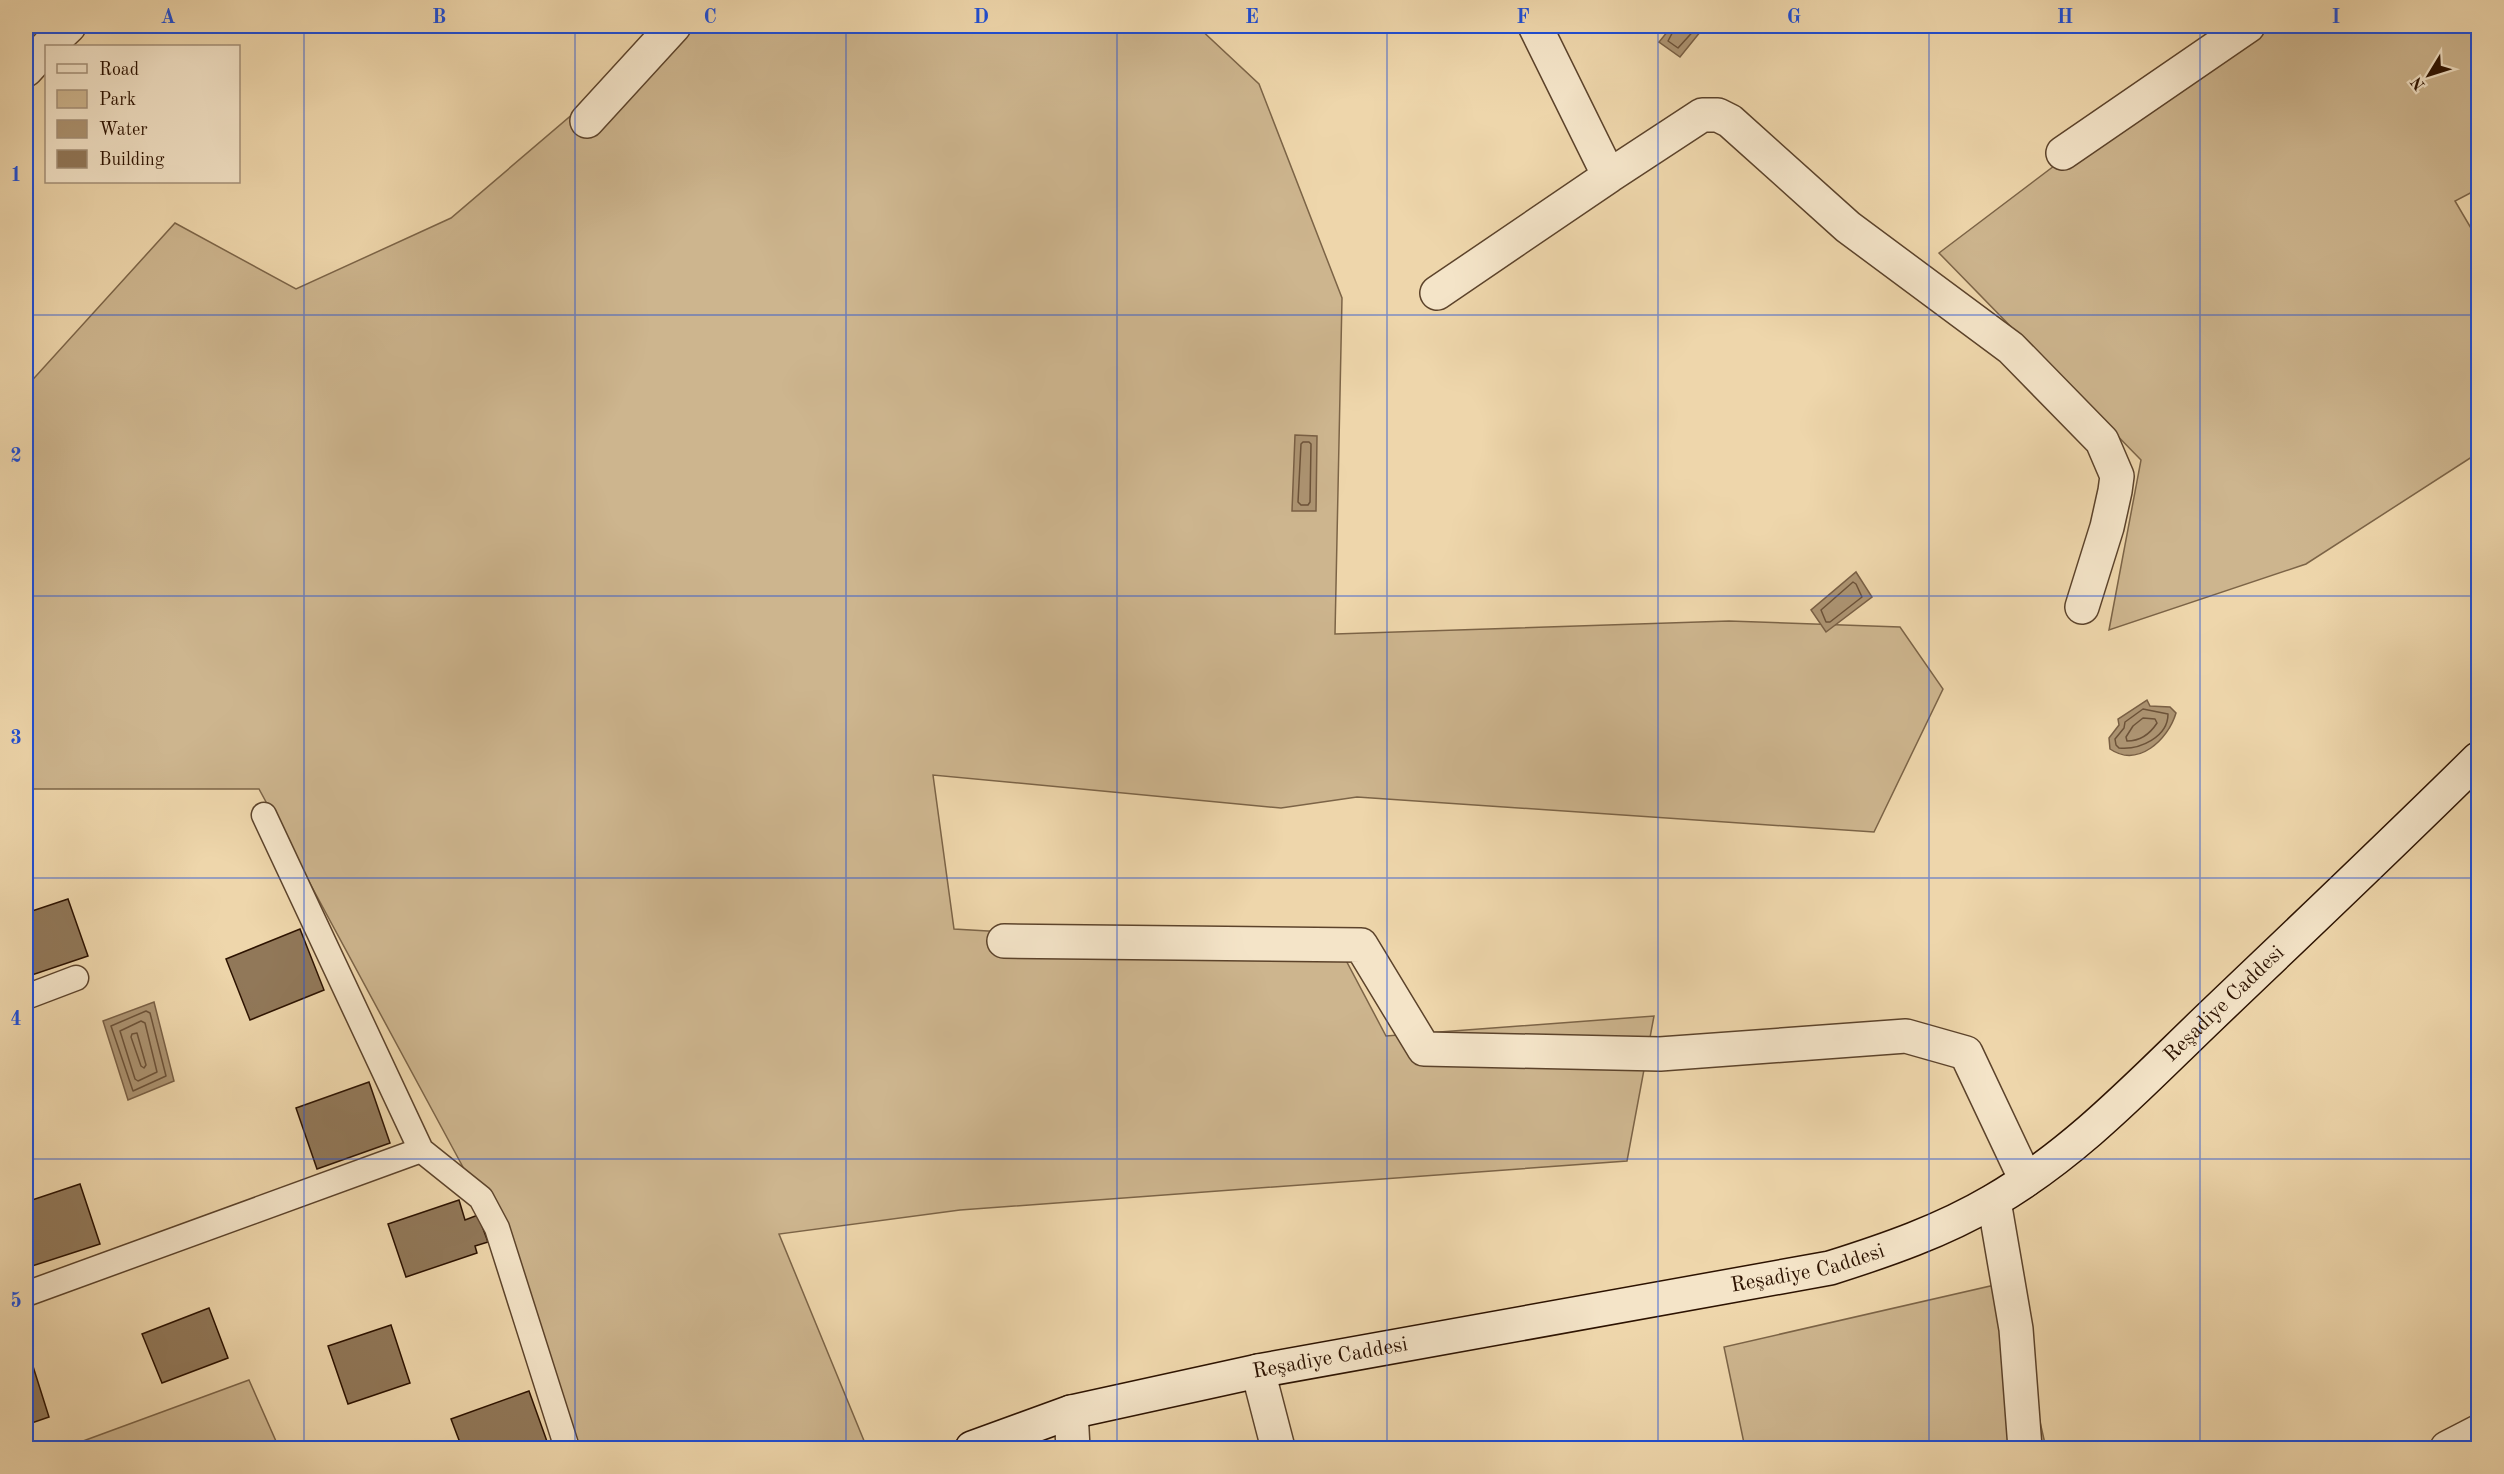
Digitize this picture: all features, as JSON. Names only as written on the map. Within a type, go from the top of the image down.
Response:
[{"type":"street","points":[[49,45],[69,26]]},
{"type":"street","points":[[587,121],[674,26]]},
{"type":"street","points":[[1535,26],[1609,176]]},
{"type":"street","points":[[2062,153],[2248,26]]},
{"type":"street","points":[[26,70],[45,49]]},
{"type":"street","points":[[1437,293],[1702,115],[1718,115],[1730,121],[1848,227],[2011,348],[2102,441],[2116,477],[2107,528],[2082,607]]},
{"type":"street","name":"Reşadiye Caddesi","points":[[972,1449],[1071,1412],[1258,1371],[1830,1268],[1892,1249],[1932,1232],[1994,1201],[2026,1180],[2106,1116],[2478,759]]},
{"type":"street","points":[[1004,941],[1361,945],[1424,1048],[1660,1054],[1906,1036],[1966,1053],[2026,1180]]},
{"type":"street","points":[[1994,1201],[2016,1329],[2025,1449]]},
{"type":"street","points":[[1258,1371],[1278,1449]]},
{"type":"street","points":[[1071,1412],[1073,1449]]},
{"type":"street","points":[[2447,1449],[2478,1432]]},
{"type":"lane","points":[[264,815],[422,1150],[481,1198],[496,1228],[567,1449]]},
{"type":"lane","points":[[26,997],[76,978]]},
{"type":"lane","points":[[26,1294],[422,1150]]},
{"type":"green space","points":[[676,26],[1197,26],[1259,84],[1342,298],[1335,634],[1729,621],[1900,627],[1943,689],[1874,832],[1357,797],[1281,808],[933,775],[954,929],[1341,951],[1386,1036],[1654,1016],[1627,1161],[960,1210],[779,1234],[867,1448],[567,1448],[464,1169],[259,789],[26,789],[26,387],[175,223],[296,289],[451,218]]},
{"type":"green space","points":[[2239,26],[2478,26],[2478,189],[2455,201],[2478,240],[2478,453],[2306,564],[2109,630],[2141,460],[1939,253]]},
{"type":"green space","points":[[2008,1282],[2046,1448],[1745,1448],[1724,1347]]},
{"type":"green space","points":[[249,1380],[279,1448],[64,1448]]},
{"type":"water","points":[[1672,26],[1705,26],[1680,57],[1659,42]]},
{"type":"water","points":[[1295,435],[1317,436],[1316,511],[1292,511]]},
{"type":"water","points":[[1856,572],[1872,597],[1826,632],[1811,610]]},
{"type":"water","points":[[2147,700],[2150,706],[2170,707],[2176,713],[2166,733],[2159,741],[2141,753],[2121,754],[2110,749],[2109,738],[2119,725],[2118,719]]},
{"type":"water","points":[[154,1002],[174,1081],[128,1100],[103,1021]]},
{"type":"building","points":[[68,899],[88,956],[26,977],[26,913]]},
{"type":"building","points":[[300,929],[324,990],[250,1020],[226,959]]},
{"type":"building","points":[[369,1082],[390,1143],[317,1169],[296,1108]]},
{"type":"building","points":[[80,1184],[100,1244],[26,1268],[26,1202]]},
{"type":"building","points":[[459,1200],[465,1220],[478,1215],[488,1242],[475,1246],[477,1253],[406,1277],[388,1224]]},
{"type":"building","points":[[209,1308],[228,1358],[162,1383],[142,1334]]},
{"type":"building","points":[[391,1325],[410,1383],[348,1404],[328,1346]]},
{"type":"building","points":[[31,1360],[49,1417],[26,1425],[26,1361]]},
{"type":"building","points":[[529,1391],[549,1447],[462,1448],[451,1419]]}]
